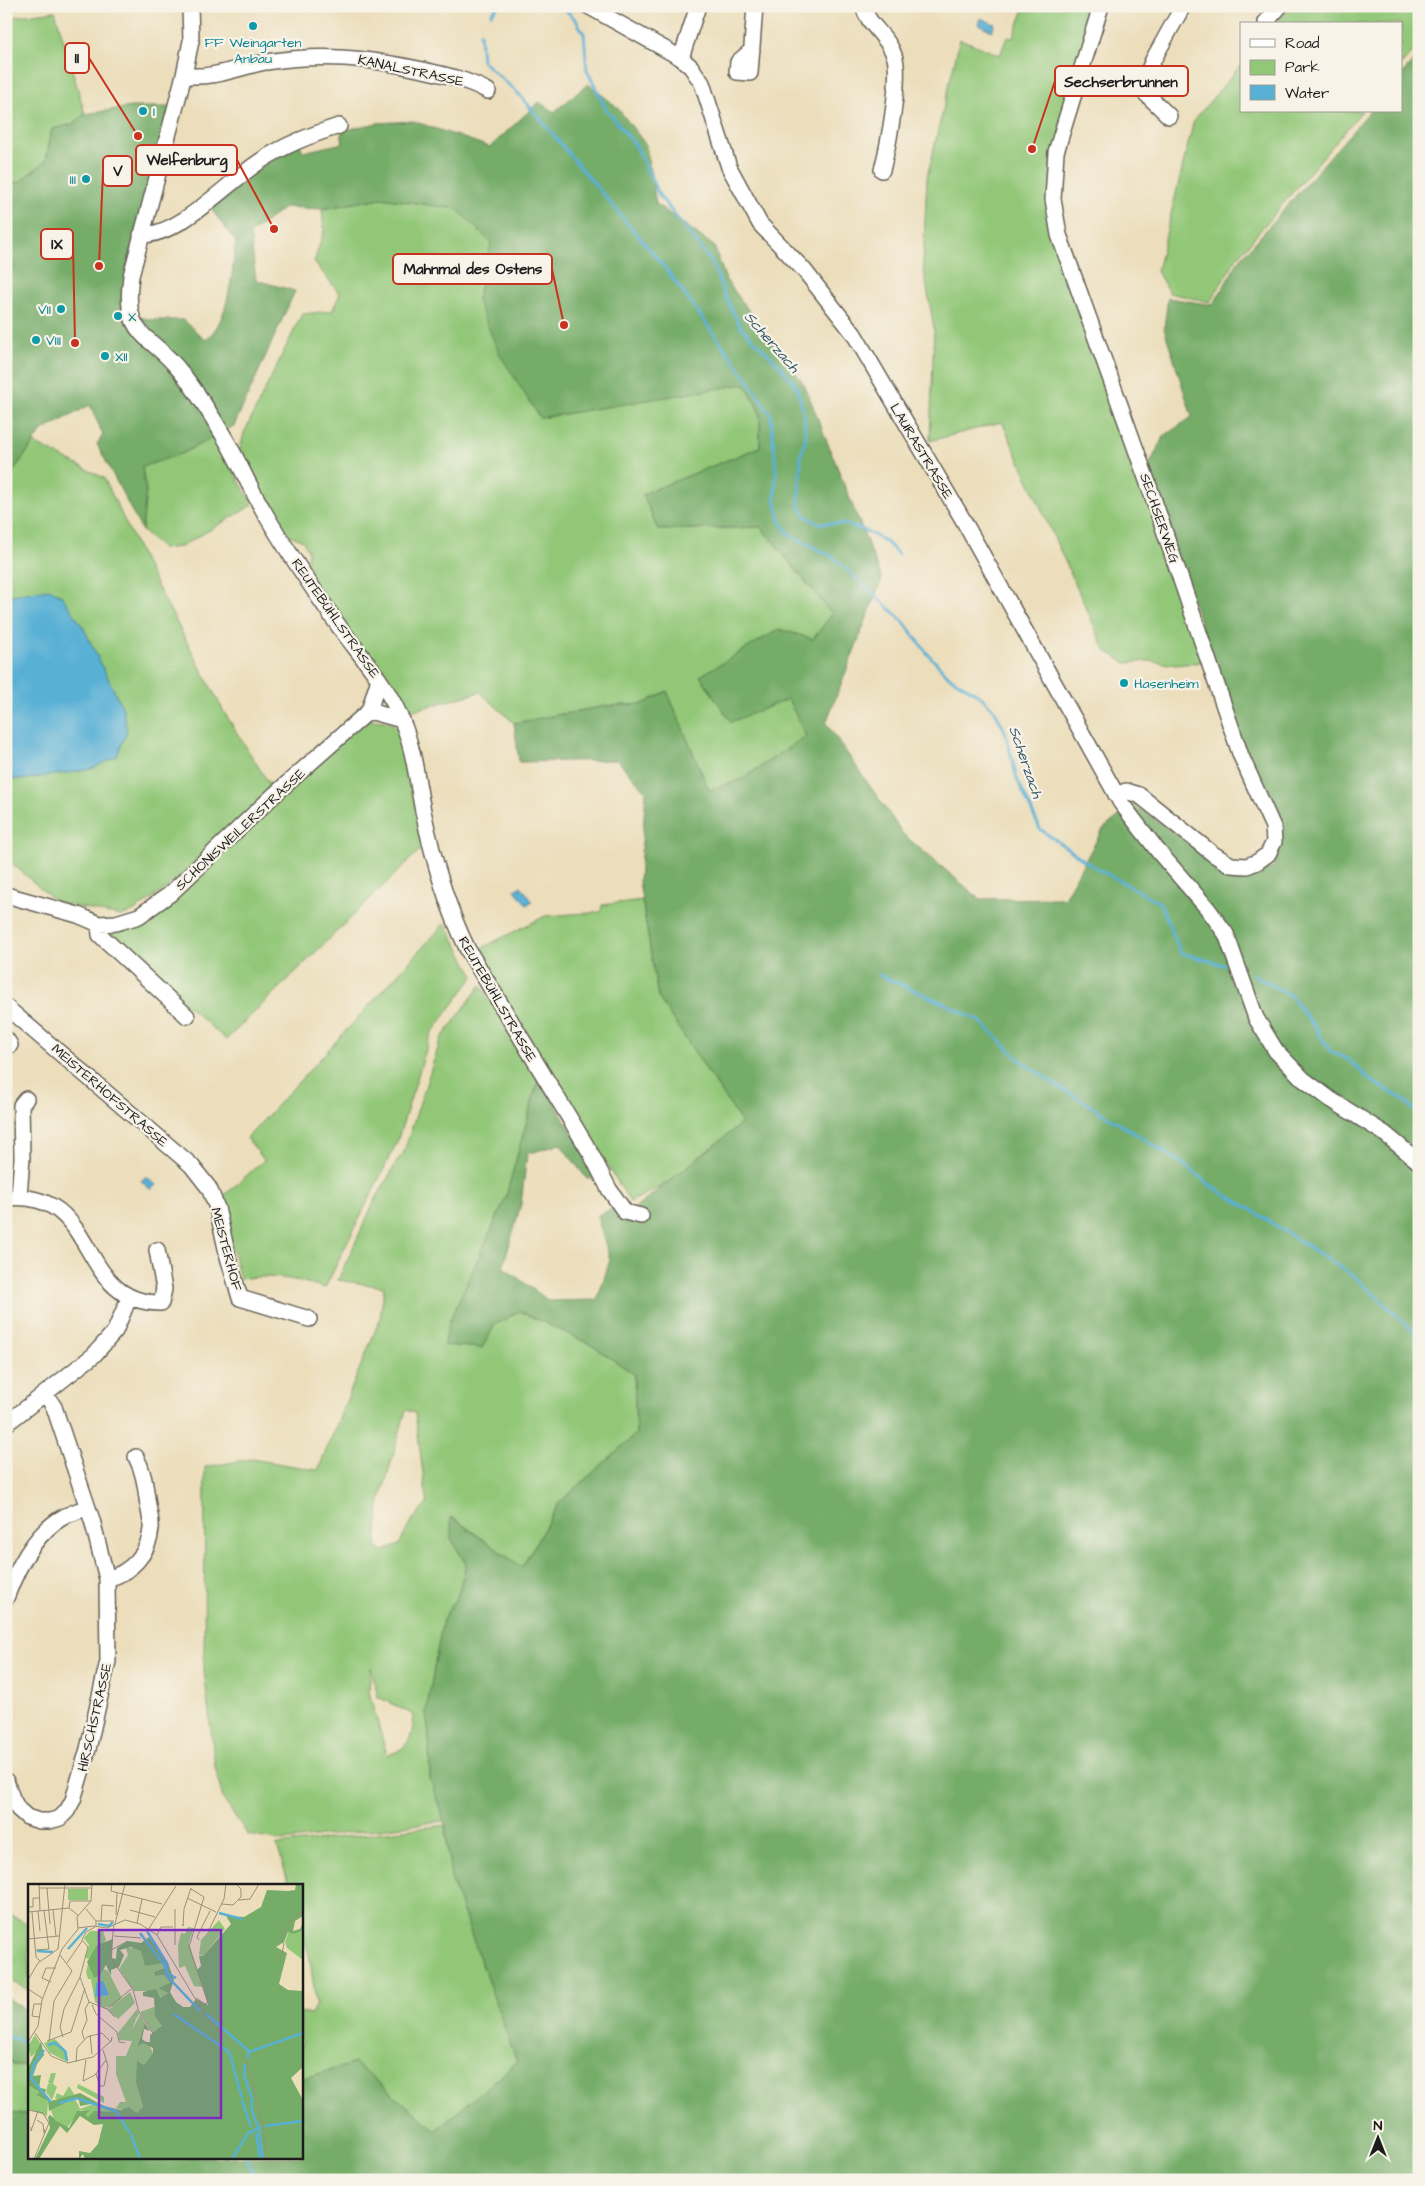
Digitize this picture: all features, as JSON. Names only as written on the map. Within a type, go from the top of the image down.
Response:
[{"type":"street","name":"REUTEBÜHLSTRASSE","points":[[190,6],[190,41],[184,75],[141,236],[129,290],[131,315],[135,324],[149,341],[180,370],[203,402],[227,442],[263,510],[302,572],[339,627],[394,701],[408,735],[440,882],[455,924],[468,950],[590,1152],[609,1189],[625,1212],[641,1216]]},
{"type":"street","name":"LAURASTRASSE","points":[[588,6],[681,58],[691,67],[702,83],[729,167],[760,224],[804,270],[854,334],[962,518],[1116,795],[1158,851],[1208,909],[1226,934],[1256,1018],[1276,1051],[1303,1079],[1330,1100],[1384,1133],[1419,1162]]},
{"type":"street","points":[[681,58],[698,6]]},
{"type":"street","points":[[752,50],[755,6]]},
{"type":"street","points":[[863,6],[868,19],[889,45],[895,56],[890,134],[882,170]]},
{"type":"street","name":"SECHSERWEG","points":[[1101,6],[1056,152],[1053,199],[1058,235],[1149,486],[1241,756],[1273,827],[1274,842],[1268,854],[1257,862],[1246,866],[1231,864],[1214,854],[1139,795],[1126,791],[1116,795]]},
{"type":"street","points":[[1169,116],[1141,89],[1153,60],[1183,6]]},
{"type":"street","points":[[1266,22],[1280,6]]},
{"type":"street","name":"KANALSTRASSE","points":[[184,75],[194,77],[206,76],[297,58],[356,57],[389,62],[452,77],[488,91]]},
{"type":"street","points":[[141,236],[154,236],[196,212],[274,152],[297,141],[339,126]]},
{"type":"street","points":[[379,679],[369,711],[402,720]]},
{"type":"street","name":"SCHONISWEILERSTRASSE","points":[[99,924],[116,923],[139,916],[170,894],[274,795],[369,711]]},
{"type":"street","points":[[6,895],[78,915],[99,924],[100,936],[187,1016]]},
{"type":"street","name":"MEISTERHOFSTRASSE","points":[[6,1007],[191,1166],[208,1188]]},
{"type":"street","points":[[26,1099],[21,1105],[22,1158],[13,1197],[34,1198],[49,1204],[69,1219],[107,1280],[129,1298],[145,1303],[161,1303],[164,1289],[157,1250]]},
{"type":"street","name":"MEISTERHOF","points":[[208,1188],[217,1208],[240,1298],[309,1319]]},
{"type":"street","points":[[6,1424],[46,1395],[94,1355],[115,1331],[129,1298]]},
{"type":"street","name":"HIRSCHSTRASSE","points":[[6,1781],[18,1809],[27,1817],[39,1821],[50,1821],[60,1818],[67,1812],[74,1800],[88,1749],[108,1661],[107,1579],[87,1508],[54,1407],[46,1395]]},
{"type":"street","points":[[107,1579],[119,1576],[135,1564],[146,1549],[151,1529],[143,1470],[136,1457]]},
{"type":"street","points":[[6,1598],[26,1555],[45,1531],[64,1516],[87,1508]]},
{"type":"green space","points":[[1025,6],[1101,6],[1056,152],[1053,199],[1210,661],[1176,665],[1149,661],[1126,663],[1105,650],[1002,422],[930,441],[934,329],[923,265],[927,177],[960,39],[1000,55],[1007,37],[1013,38]]},
{"type":"green space","points":[[1291,6],[1419,6],[1419,45],[1402,64],[1402,22],[1278,22]]},
{"type":"green space","points":[[55,11],[85,114],[73,124],[52,129],[46,161],[18,183],[6,180],[6,18]]},
{"type":"green space","points":[[1419,55],[1419,2180],[6,2180],[6,2113],[28,2114],[28,2158],[302,2158],[302,2079],[355,2063],[436,2130],[517,2062],[451,1878],[445,1825],[430,1778],[429,1735],[426,1713],[443,1619],[458,1595],[466,1564],[451,1538],[451,1517],[522,1567],[559,1503],[636,1434],[634,1374],[588,1343],[519,1311],[495,1325],[482,1348],[444,1345],[450,1320],[505,1200],[539,1077],[598,1176],[587,1179],[560,1144],[527,1154],[521,1204],[503,1267],[549,1301],[597,1300],[610,1260],[597,1216],[611,1209],[624,1217],[742,1123],[658,997],[639,881],[646,791],[617,760],[519,762],[514,723],[606,706],[643,704],[667,691],[709,790],[742,779],[806,736],[788,699],[731,722],[700,676],[779,629],[813,639],[832,614],[761,527],[658,530],[643,494],[760,447],[760,413],[745,384],[540,418],[499,353],[477,300],[491,243],[457,209],[381,198],[322,209],[285,207],[250,234],[256,280],[295,291],[234,426],[183,453],[142,467],[146,491],[142,531],[97,444],[103,435],[90,405],[42,431],[11,474],[6,503],[6,180],[18,183],[46,161],[52,129],[73,124],[85,114],[130,107],[172,107],[131,315],[152,320],[184,320],[205,340],[213,332],[225,309],[236,242],[209,206],[256,170],[300,144],[303,152],[343,143],[341,131],[377,123],[413,121],[490,147],[539,102],[554,112],[588,84],[616,106],[646,145],[656,204],[714,246],[726,280],[804,384],[882,579],[826,723],[904,835],[980,899],[1064,898],[1103,829],[1133,805],[1238,875],[1273,868],[1282,835],[1246,754],[1147,470],[1164,436],[1192,417],[1164,328],[1168,298],[1213,305],[1238,262],[1369,112],[1402,112],[1402,74]]},
{"type":"green space","points":[[1240,66],[1240,112],[1361,112],[1236,259],[1210,302],[1169,293],[1157,271],[1194,120]]},
{"type":"green space","points":[[381,198],[457,209],[492,243],[477,300],[540,418],[745,383],[760,413],[760,447],[643,494],[658,530],[761,527],[832,614],[813,639],[788,698],[806,736],[742,779],[709,791],[667,691],[643,704],[606,706],[514,723],[480,692],[407,712],[306,570],[308,551],[303,541],[285,533],[239,453],[244,433],[302,314],[332,311],[340,294],[314,262],[324,231],[322,209]]},
{"type":"green space","points":[[214,437],[253,505],[180,547],[163,549],[142,531],[146,491],[141,467],[183,453]]},
{"type":"green space","points":[[34,443],[104,478],[144,561],[224,712],[273,790],[168,887],[133,912],[120,916],[56,902],[6,858],[6,503],[11,474]]},
{"type":"green space","points":[[366,720],[387,722],[395,726],[403,734],[425,845],[226,1040],[105,932],[132,923]]},
{"type":"green space","points":[[642,900],[658,997],[742,1123],[668,1183],[630,1202],[476,951],[545,916],[601,912],[602,905]]},
{"type":"green space","points":[[445,923],[474,976],[431,1034],[397,1142],[325,1288],[283,1278],[240,1279],[220,1199],[264,1160],[247,1138]]},
{"type":"green space","points":[[481,985],[539,1077],[505,1200],[450,1320],[444,1345],[482,1348],[495,1325],[519,1311],[588,1343],[634,1373],[636,1434],[559,1503],[522,1567],[452,1517],[451,1538],[466,1564],[458,1595],[443,1619],[426,1713],[429,1735],[430,1778],[444,1821],[282,1841],[248,1835],[223,1799],[215,1767],[204,1670],[205,1467],[251,1459],[318,1470],[380,1319],[384,1287],[338,1280],[374,1202],[403,1154],[441,1039]],"holes":[[[406,1410],[415,1413],[427,1504],[412,1520],[399,1545],[384,1551],[376,1548],[379,1505]],[[371,1667],[378,1697],[414,1715],[409,1741],[401,1749],[387,1755],[369,1692]]]},
{"type":"green space","points":[[445,1825],[451,1878],[517,2062],[436,2131],[355,2063],[302,2079],[302,2012],[311,2014],[316,2004],[310,1959],[302,1931],[302,1884],[289,1884],[277,1845]]},
{"type":"green space","points":[[6,1913],[28,1924],[28,1990],[6,1979]]},
{"type":"green space","points":[[6,1997],[28,2011],[28,2065],[12,2065],[6,2051]]},
{"type":"green space","points":[[6,2051],[12,2065],[28,2065],[28,2114],[6,2113]]},
{"type":"water","points":[[980,18],[995,24],[992,31],[978,24]]},
{"type":"water","points":[[49,589],[61,595],[83,627],[123,709],[127,731],[117,756],[92,769],[28,779],[6,780],[6,596]]},
{"type":"water","points":[[521,886],[532,901],[527,905],[515,890]]},
{"type":"water","points":[[146,1176],[156,1185],[151,1190],[141,1181]]},
{"type":"waterway","points":[[491,14],[498,6]]},
{"type":"waterway","name":"Scherzach","points":[[561,6],[576,20],[584,34],[587,70],[606,109],[636,146],[659,195],[713,264],[724,294],[740,326],[778,364],[797,387],[803,411],[806,436],[801,455],[799,505],[805,515],[817,523],[844,524],[864,530],[885,541],[898,554]]},
{"type":"waterway","points":[[480,33],[482,61],[518,93],[666,269],[748,380],[771,415],[776,472],[775,500],[781,523],[790,535],[833,557],[903,621],[927,653],[948,676],[979,695],[995,711],[1005,731],[1017,779],[1040,829],[1091,865],[1160,903],[1181,953],[1224,965]]},
{"type":"waterway","name":"Scherzach","points":[[1252,974],[1290,995],[1314,1026],[1330,1051],[1349,1060],[1370,1080],[1404,1100],[1419,1115]]},
{"type":"waterway","points":[[879,975],[980,1021],[1020,1060],[1060,1088],[1182,1163],[1217,1190],[1247,1207],[1354,1276],[1419,1336]]},
{"type":"waterway","points":[[6,2036],[28,2043]]},
{"type":"waterway","points":[[246,2158],[257,2180]]},
{"type":"place","name":"FF Weingarten Anbau","points":[[253,26]]},
{"type":"place","name":"I","points":[[143,111]]},
{"type":"place","name":"II","points":[[138,136]]},
{"type":"place","name":"Sechserbrunnen","points":[[1032,149]]},
{"type":"place","name":"III","points":[[86,179]]},
{"type":"place","name":"Welfenburg","points":[[274,229]]},
{"type":"place","name":"V","points":[[99,266]]},
{"type":"place","name":"VII","points":[[61,309]]},
{"type":"place","name":"X","points":[[118,316]]},
{"type":"place","name":"Mahnmal des Ostens","points":[[564,325]]},
{"type":"place","name":"VIII","points":[[36,340]]},
{"type":"place","name":"IX","points":[[75,343]]},
{"type":"place","name":"XII","points":[[105,356]]},
{"type":"place","name":"Hasenheim","points":[[1124,683]]}]
